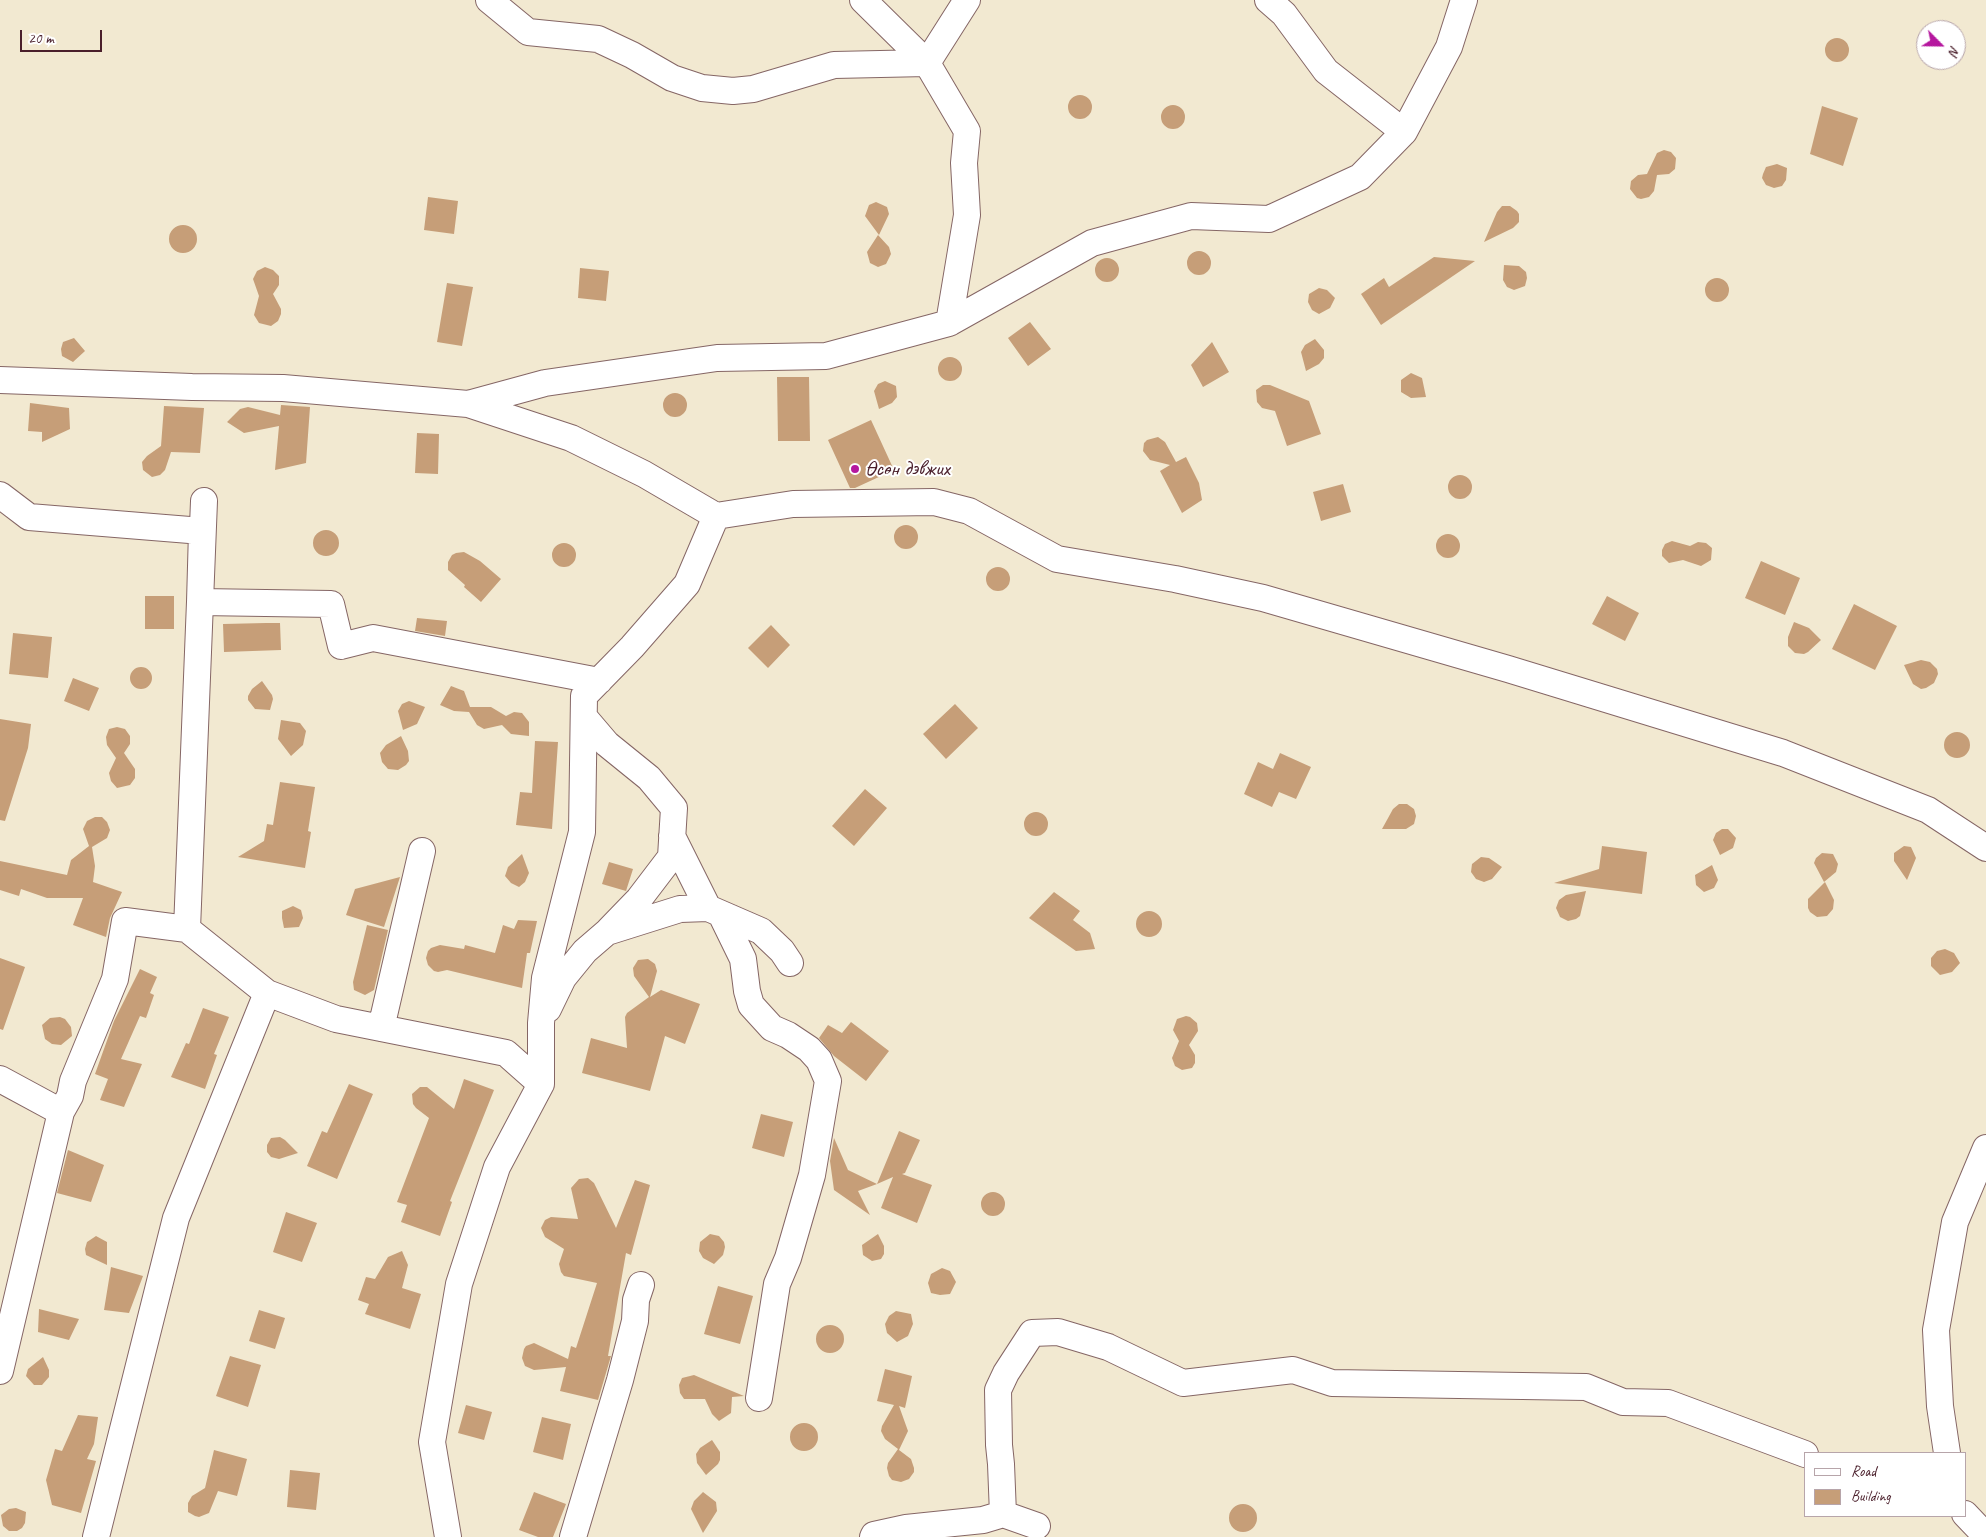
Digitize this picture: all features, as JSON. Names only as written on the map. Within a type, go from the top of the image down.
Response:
[{"type":"street","points":[[489,0],[528,32],[598,39],[632,55],[672,78],[702,88],[733,92],[754,89],[834,64],[927,63]]},
{"type":"street","points":[[863,0],[927,63],[966,131],[964,163],[967,216],[949,323]]},
{"type":"street","points":[[927,63],[967,0]]},
{"type":"street","points":[[1268,0],[1284,14],[1326,71],[1404,132]]},
{"type":"street","points":[[468,404],[545,383],[717,358],[826,356],[949,323],[1092,243],[1191,216],[1269,219],[1360,177],[1404,132],[1450,47],[1464,0]]},
{"type":"street","points":[[0,380],[283,388],[468,404],[571,438],[644,474],[716,516],[793,504],[934,502],[968,511],[1057,559],[1175,579],[1263,598],[1508,668],[1783,753],[1928,810],[1986,848]]},
{"type":"street","points":[[0,495],[29,517],[202,531]]},
{"type":"street","points":[[187,929],[204,501]]},
{"type":"street","points":[[448,1537],[432,1442],[459,1284],[497,1167],[541,1084],[541,1023],[545,978],[582,832],[584,696],[632,648],[687,584],[716,516]]},
{"type":"street","points":[[202,531],[200,602],[331,604],[340,646],[373,638],[599,681]]},
{"type":"street","points":[[541,1023],[563,978],[584,951],[607,932],[639,899],[671,857],[674,808],[649,778],[607,744],[584,717]]},
{"type":"street","points":[[672,836],[743,959],[747,991],[751,1005],[772,1028],[788,1034],[809,1049],[819,1060],[828,1081],[812,1175],[788,1258],[777,1284],[760,1398]]},
{"type":"street","points":[[381,1028],[422,852]]},
{"type":"street","points":[[607,932],[680,909],[715,911],[761,931],[782,951],[790,963]]},
{"type":"street","points":[[0,1371],[61,1112],[70,1096],[73,1081],[115,979],[125,920],[187,929],[267,993],[336,1019],[506,1053],[541,1084]]},
{"type":"street","points":[[96,1537],[176,1218],[267,993]]},
{"type":"street","points":[[0,1079],[61,1112]]},
{"type":"street","points":[[1947,1452],[1940,1406],[1936,1330],[1955,1222],[1986,1148]]},
{"type":"street","points":[[573,1537],[620,1380],[635,1321],[636,1300],[641,1285]]},
{"type":"street","points":[[1003,1514],[998,1390],[1010,1366],[1032,1333],[1058,1332],[1108,1347],[1183,1383],[1293,1370],[1332,1383],[1586,1387],[1623,1402],[1668,1403],[1804,1454]]},
{"type":"street","points":[[873,1537],[874,1535],[906,1528],[983,1520],[1003,1514],[1037,1526]]},
{"type":"street","points":[[1966,1515],[1986,1536]]},
{"type":"building","points":[[1837,38],[1842,39],[1848,45],[1848,55],[1842,61],[1837,62],[1832,61],[1826,55],[1825,50],[1826,45],[1832,39]]},
{"type":"building","points":[[1080,95],[1089,98],[1092,107],[1089,116],[1080,119],[1071,116],[1068,107],[1071,98]]},
{"type":"building","points":[[1173,105],[1182,108],[1185,117],[1182,126],[1173,129],[1164,126],[1161,117],[1164,108]]},
{"type":"building","points":[[1822,106],[1858,118],[1843,166],[1810,154]]},
{"type":"building","points":[[1664,150],[1671,152],[1676,158],[1675,169],[1669,174],[1657,175],[1654,191],[1649,197],[1637,198],[1630,189],[1631,181],[1638,175],[1647,174],[1657,153]]},
{"type":"building","points":[[1777,164],[1787,168],[1786,180],[1782,186],[1774,188],[1766,185],[1762,178],[1766,167]]},
{"type":"building","points":[[428,197],[458,201],[454,234],[424,230]]},
{"type":"building","points":[[876,202],[887,207],[889,214],[879,235],[865,216],[869,205]]},
{"type":"building","points":[[1502,206],[1510,206],[1517,211],[1519,222],[1513,228],[1484,242],[1497,212]]},
{"type":"building","points":[[183,225],[193,229],[197,239],[193,249],[183,253],[173,249],[169,239],[173,229]]},
{"type":"building","points":[[878,235],[889,247],[891,254],[886,264],[878,267],[870,263],[867,252]]},
{"type":"building","points":[[1199,251],[1208,254],[1211,263],[1208,272],[1199,275],[1190,272],[1187,263],[1190,254]]},
{"type":"building","points":[[1434,257],[1475,261],[1381,325],[1361,294],[1384,278],[1389,287]]},
{"type":"building","points":[[1107,258],[1116,261],[1119,270],[1116,279],[1107,282],[1098,279],[1095,270],[1098,261]]},
{"type":"building","points":[[1504,265],[1519,266],[1526,272],[1525,286],[1514,290],[1507,287],[1503,280]]},
{"type":"building","points":[[265,267],[273,270],[279,276],[279,285],[273,294],[281,309],[281,314],[278,321],[271,326],[259,323],[254,315],[259,296],[253,279],[257,271]]},
{"type":"building","points":[[580,268],[609,271],[606,301],[578,298]]},
{"type":"building","points":[[1717,278],[1725,282],[1729,290],[1725,298],[1717,302],[1709,298],[1705,290],[1709,282]]},
{"type":"building","points":[[447,283],[473,287],[462,346],[437,342]]},
{"type":"building","points":[[1319,288],[1327,290],[1335,298],[1330,308],[1319,314],[1312,310],[1308,302],[1309,294]]},
{"type":"building","points":[[1030,322],[1051,349],[1028,366],[1008,338]]},
{"type":"building","points":[[74,338],[85,351],[73,362],[62,356],[61,349],[63,342]]},
{"type":"building","points":[[1315,339],[1324,350],[1324,358],[1319,364],[1306,371],[1301,352],[1305,345]]},
{"type":"building","points":[[1212,342],[1229,372],[1203,387],[1191,365]]},
{"type":"building","points":[[950,357],[959,360],[962,369],[959,378],[950,381],[941,378],[938,369],[941,360]]},
{"type":"building","points":[[1411,373],[1422,378],[1426,397],[1411,398],[1401,392],[1401,380]]},
{"type":"building","points":[[777,377],[809,377],[810,441],[778,441]]},
{"type":"building","points":[[885,381],[896,386],[897,397],[892,403],[879,409],[874,391],[878,384]]},
{"type":"building","points":[[1263,385],[1270,385],[1309,401],[1321,434],[1287,446],[1275,411],[1262,408],[1257,402],[1256,390]]},
{"type":"building","points":[[675,393],[684,396],[687,405],[684,414],[675,417],[666,414],[663,405],[666,396]]},
{"type":"building","points":[[30,403],[69,408],[70,429],[42,442],[42,432],[28,431]]},
{"type":"building","points":[[281,405],[310,407],[306,463],[275,470],[279,426],[244,433],[227,422],[240,409],[248,407],[280,415]]},
{"type":"building","points":[[164,406],[204,408],[200,453],[171,452],[165,470],[160,475],[152,477],[143,470],[142,462],[161,446]]},
{"type":"building","points":[[871,420],[894,470],[855,488],[850,488],[828,440]]},
{"type":"building","points":[[417,433],[439,434],[438,474],[415,473]]},
{"type":"building","points":[[1158,437],[1165,442],[1176,462],[1186,457],[1199,483],[1202,500],[1182,513],[1160,471],[1170,465],[1150,460],[1143,451],[1144,443],[1147,440]]},
{"type":"building","points":[[1460,475],[1469,478],[1472,487],[1469,496],[1460,499],[1451,496],[1448,487],[1451,478]]},
{"type":"building","points":[[1343,484],[1351,512],[1321,521],[1313,492]]},
{"type":"building","points":[[906,525],[915,528],[918,537],[915,546],[906,549],[897,546],[894,537],[897,528]]},
{"type":"building","points":[[326,530],[335,534],[339,543],[335,552],[326,556],[317,552],[313,543],[317,534]]},
{"type":"building","points":[[1448,534],[1457,537],[1460,546],[1457,555],[1448,558],[1439,555],[1436,546],[1439,537]]},
{"type":"building","points":[[1672,541],[1690,546],[1698,542],[1706,543],[1712,548],[1711,560],[1701,566],[1683,560],[1669,563],[1662,556],[1662,550],[1665,544]]},
{"type":"building","points":[[564,543],[573,546],[576,555],[573,564],[564,567],[555,564],[552,555],[555,546]]},
{"type":"building","points":[[464,552],[480,561],[501,579],[481,602],[448,570],[448,562],[452,555]]},
{"type":"building","points":[[1761,561],[1800,578],[1785,615],[1745,598]]},
{"type":"building","points":[[998,567],[1007,570],[1010,579],[1007,588],[998,591],[989,588],[986,579],[989,570]]},
{"type":"building","points":[[145,596],[174,596],[174,629],[145,629]]},
{"type":"building","points":[[1607,596],[1639,613],[1625,641],[1592,624]]},
{"type":"building","points":[[1854,604],[1897,626],[1875,670],[1832,649]]},
{"type":"building","points":[[417,618],[447,621],[445,636],[415,631]]},
{"type":"building","points":[[1794,622],[1809,628],[1821,640],[1804,654],[1795,653],[1788,646],[1788,637]]},
{"type":"building","points":[[280,623],[281,650],[224,652],[223,624]]},
{"type":"building","points":[[771,625],[790,645],[768,668],[748,648]]},
{"type":"building","points":[[13,633],[52,637],[48,678],[9,674]]},
{"type":"building","points":[[1921,660],[1930,662],[1937,669],[1938,674],[1934,683],[1921,689],[1913,684],[1904,665]]},
{"type":"building","points":[[137,667],[145,667],[152,674],[152,682],[145,689],[137,689],[130,682],[130,674]]},
{"type":"building","points":[[73,678],[99,688],[89,711],[64,701]]},
{"type":"building","points":[[262,681],[272,695],[273,699],[270,710],[255,709],[248,700],[252,689]]},
{"type":"building","points":[[451,686],[464,691],[470,707],[491,707],[506,716],[514,712],[522,713],[529,722],[529,736],[511,734],[502,725],[484,729],[477,725],[469,712],[454,711],[440,705]]},
{"type":"building","points":[[409,701],[425,707],[417,724],[403,730],[398,711],[402,704]]},
{"type":"building","points":[[955,704],[978,728],[946,759],[923,734]]},
{"type":"building","points":[[0,719],[31,724],[28,748],[5,821],[0,820]]},
{"type":"building","points":[[281,720],[300,723],[306,731],[303,745],[291,756],[278,739]]},
{"type":"building","points":[[117,727],[125,729],[130,736],[130,744],[124,753],[135,769],[135,778],[130,785],[117,788],[111,781],[109,773],[116,758],[107,745],[106,737],[109,729]]},
{"type":"building","points":[[1957,732],[1967,735],[1970,745],[1967,755],[1957,758],[1947,755],[1944,745],[1947,735]]},
{"type":"building","points":[[401,736],[408,751],[409,761],[398,770],[388,769],[382,762],[380,753],[386,745]]},
{"type":"building","points":[[535,741],[558,742],[552,829],[516,825],[520,792],[532,793]]},
{"type":"building","points":[[1280,753],[1311,767],[1296,799],[1279,792],[1272,807],[1244,794],[1258,762],[1273,769]]},
{"type":"building","points":[[280,782],[315,787],[308,831],[311,832],[305,868],[238,857],[264,841],[267,824],[273,825]]},
{"type":"building","points":[[865,789],[887,808],[854,846],[832,826]]},
{"type":"building","points":[[1399,804],[1407,804],[1414,809],[1416,816],[1414,824],[1406,829],[1382,829],[1393,809]]},
{"type":"building","points":[[1036,812],[1045,815],[1048,824],[1045,833],[1036,836],[1027,833],[1024,824],[1027,815]]},
{"type":"building","points":[[95,817],[102,817],[107,822],[110,830],[107,838],[92,847],[95,866],[93,882],[122,892],[110,918],[106,937],[73,925],[83,898],[47,898],[21,889],[19,896],[0,890],[0,861],[67,875],[71,860],[89,846],[83,829],[87,821]]},
{"type":"building","points":[[1722,829],[1728,829],[1736,838],[1733,848],[1720,855],[1713,840],[1716,833]]},
{"type":"building","points":[[1602,846],[1647,852],[1642,894],[1554,883],[1599,869]]},
{"type":"building","points":[[1904,846],[1911,847],[1916,858],[1907,880],[1894,861],[1894,853]]},
{"type":"building","points":[[1822,853],[1833,854],[1838,864],[1836,872],[1824,882],[1814,863],[1816,858]]},
{"type":"building","points":[[522,854],[529,873],[525,882],[519,887],[511,883],[505,876],[508,867]]},
{"type":"building","points":[[1481,857],[1489,858],[1502,867],[1492,879],[1484,882],[1476,879],[1471,872],[1472,864]]},
{"type":"building","points":[[609,862],[633,869],[626,891],[602,884]]},
{"type":"building","points":[[1712,865],[1718,880],[1714,888],[1704,892],[1696,885],[1695,875]]},
{"type":"building","points":[[400,877],[384,927],[346,915],[355,889]]},
{"type":"building","points":[[1825,882],[1834,900],[1833,909],[1827,916],[1817,917],[1808,908],[1808,899]]},
{"type":"building","points":[[1586,891],[1580,916],[1568,921],[1560,917],[1556,908],[1559,900],[1566,895]]},
{"type":"building","points":[[1054,892],[1080,911],[1073,920],[1090,933],[1095,949],[1076,951],[1029,918]]},
{"type":"building","points":[[293,906],[301,910],[303,918],[299,927],[284,928],[282,911]]},
{"type":"building","points":[[1149,911],[1158,915],[1162,924],[1158,933],[1149,937],[1140,933],[1136,924],[1140,915]]},
{"type":"building","points":[[518,920],[537,921],[530,953],[527,953],[522,988],[447,970],[438,972],[428,965],[426,958],[428,951],[440,945],[464,949],[465,945],[495,953],[503,925],[514,929]]},
{"type":"building","points":[[367,925],[388,930],[374,990],[365,995],[354,990],[353,982]]},
{"type":"building","points":[[1945,949],[1954,953],[1960,963],[1952,972],[1940,975],[1931,966],[1931,958],[1937,951]]},
{"type":"building","points":[[0,958],[25,967],[3,1030],[0,1029]]},
{"type":"building","points":[[648,959],[655,964],[657,971],[650,997],[661,990],[700,1004],[685,1044],[665,1036],[650,1091],[582,1073],[591,1038],[627,1048],[625,1017],[627,1013],[649,997],[634,976],[633,968],[638,960]]},
{"type":"building","points":[[140,969],[157,977],[150,993],[154,995],[146,1018],[140,1016],[121,1059],[142,1064],[124,1107],[100,1100],[108,1079],[95,1074],[114,1021]]},
{"type":"building","points":[[203,1008],[229,1017],[214,1054],[217,1055],[205,1089],[171,1077],[186,1043],[189,1044]]},
{"type":"building","points":[[1186,1016],[1197,1023],[1198,1031],[1189,1045],[1195,1055],[1195,1063],[1192,1068],[1182,1070],[1175,1066],[1172,1058],[1179,1041],[1173,1030],[1177,1019]]},
{"type":"building","points":[[60,1017],[65,1019],[71,1027],[72,1036],[61,1045],[52,1044],[45,1039],[42,1025],[50,1018]]},
{"type":"building","points":[[851,1022],[889,1051],[866,1081],[834,1056],[819,1038],[828,1025],[842,1033]]},
{"type":"building","points":[[464,1079],[494,1090],[450,1201],[452,1202],[440,1236],[401,1222],[407,1205],[397,1202],[429,1118],[413,1104],[412,1094],[420,1087],[427,1087],[454,1109]]},
{"type":"building","points":[[349,1084],[373,1094],[337,1179],[307,1166],[322,1131],[327,1133]]},
{"type":"building","points":[[761,1114],[793,1122],[784,1157],[752,1148]]},
{"type":"building","points":[[899,1131],[920,1140],[905,1173],[902,1174],[932,1185],[917,1223],[881,1208],[893,1177],[877,1184]]},
{"type":"building","points":[[280,1137],[298,1153],[279,1159],[271,1157],[267,1152],[267,1145],[271,1138]]},
{"type":"building","points":[[834,1138],[848,1170],[877,1184],[858,1191],[870,1215],[834,1190],[830,1161]]},
{"type":"building","points":[[68,1150],[104,1165],[91,1202],[57,1193]]},
{"type":"building","points":[[588,1178],[594,1183],[616,1228],[635,1180],[650,1185],[631,1255],[626,1253],[608,1356],[611,1356],[598,1400],[560,1391],[566,1367],[534,1370],[525,1366],[522,1358],[526,1346],[534,1343],[568,1359],[571,1346],[576,1348],[597,1283],[564,1276],[559,1264],[564,1249],[545,1237],[541,1228],[545,1220],[551,1217],[578,1219],[571,1188],[579,1179]]},
{"type":"building","points":[[993,1192],[1001,1196],[1005,1204],[1001,1212],[993,1216],[985,1212],[981,1204],[985,1196]]},
{"type":"building","points":[[286,1212],[317,1223],[302,1262],[273,1252]]},
{"type":"building","points":[[710,1234],[719,1236],[724,1242],[725,1247],[723,1255],[714,1264],[703,1258],[699,1251],[700,1242]]},
{"type":"building","points":[[878,1234],[884,1246],[884,1254],[881,1259],[872,1261],[863,1255],[862,1245]]},
{"type":"building","points":[[96,1236],[107,1242],[107,1265],[86,1255],[87,1242]]},
{"type":"building","points":[[402,1251],[408,1265],[402,1288],[421,1294],[410,1329],[365,1314],[369,1304],[358,1300],[366,1277],[375,1279],[388,1257]]},
{"type":"building","points":[[111,1267],[143,1276],[129,1313],[104,1310]]},
{"type":"building","points":[[942,1268],[950,1271],[956,1282],[950,1294],[940,1295],[931,1293],[928,1283],[931,1274]]},
{"type":"building","points":[[718,1286],[753,1296],[740,1344],[704,1334]]},
{"type":"building","points":[[39,1309],[79,1319],[69,1340],[38,1332]]},
{"type":"building","points":[[259,1310],[285,1318],[275,1349],[249,1341]]},
{"type":"building","points":[[896,1311],[911,1314],[913,1324],[908,1336],[897,1342],[887,1333],[885,1324],[889,1316]]},
{"type":"building","points":[[830,1325],[840,1329],[844,1339],[840,1349],[830,1353],[820,1349],[816,1339],[820,1329]]},
{"type":"building","points":[[230,1356],[261,1365],[248,1407],[216,1396]]},
{"type":"building","points":[[43,1357],[49,1370],[49,1377],[42,1385],[34,1385],[26,1376],[28,1369]]},
{"type":"building","points":[[885,1369],[912,1376],[905,1408],[899,1406],[908,1431],[899,1450],[911,1459],[914,1472],[909,1479],[901,1482],[892,1480],[887,1468],[888,1463],[898,1449],[885,1439],[881,1431],[894,1405],[877,1401]]},
{"type":"building","points":[[694,1375],[744,1396],[732,1397],[731,1413],[719,1421],[712,1414],[705,1399],[684,1399],[680,1393],[679,1385],[682,1378]]},
{"type":"building","points":[[466,1405],[492,1412],[484,1440],[458,1433]]},
{"type":"building","points":[[78,1415],[98,1417],[94,1444],[87,1459],[96,1461],[81,1513],[52,1505],[46,1480],[55,1449],[62,1451]]},
{"type":"building","points":[[542,1417],[571,1424],[563,1460],[533,1452]]},
{"type":"building","points":[[804,1423],[814,1427],[818,1437],[814,1447],[804,1451],[794,1447],[790,1437],[794,1427]]},
{"type":"building","points":[[712,1440],[720,1452],[720,1460],[706,1475],[697,1463],[696,1454],[700,1448]]},
{"type":"building","points":[[214,1450],[247,1459],[237,1496],[218,1491],[209,1513],[199,1517],[195,1516],[188,1512],[188,1503],[192,1496],[205,1488]]},
{"type":"building","points":[[290,1470],[320,1473],[316,1510],[287,1507]]},
{"type":"building","points":[[534,1492],[566,1504],[553,1537],[538,1537],[519,1530]]},
{"type":"building","points":[[703,1492],[716,1502],[717,1511],[703,1533],[691,1509],[694,1501]]},
{"type":"building","points":[[1243,1504],[1253,1508],[1257,1518],[1253,1528],[1243,1532],[1233,1528],[1229,1518],[1233,1508]]},
{"type":"building","points":[[16,1508],[26,1512],[25,1523],[17,1531],[9,1531],[3,1526],[1,1515],[9,1509]]},
{"type":"place","name":"Өсөн дэвжих","points":[[855,469]]}]
